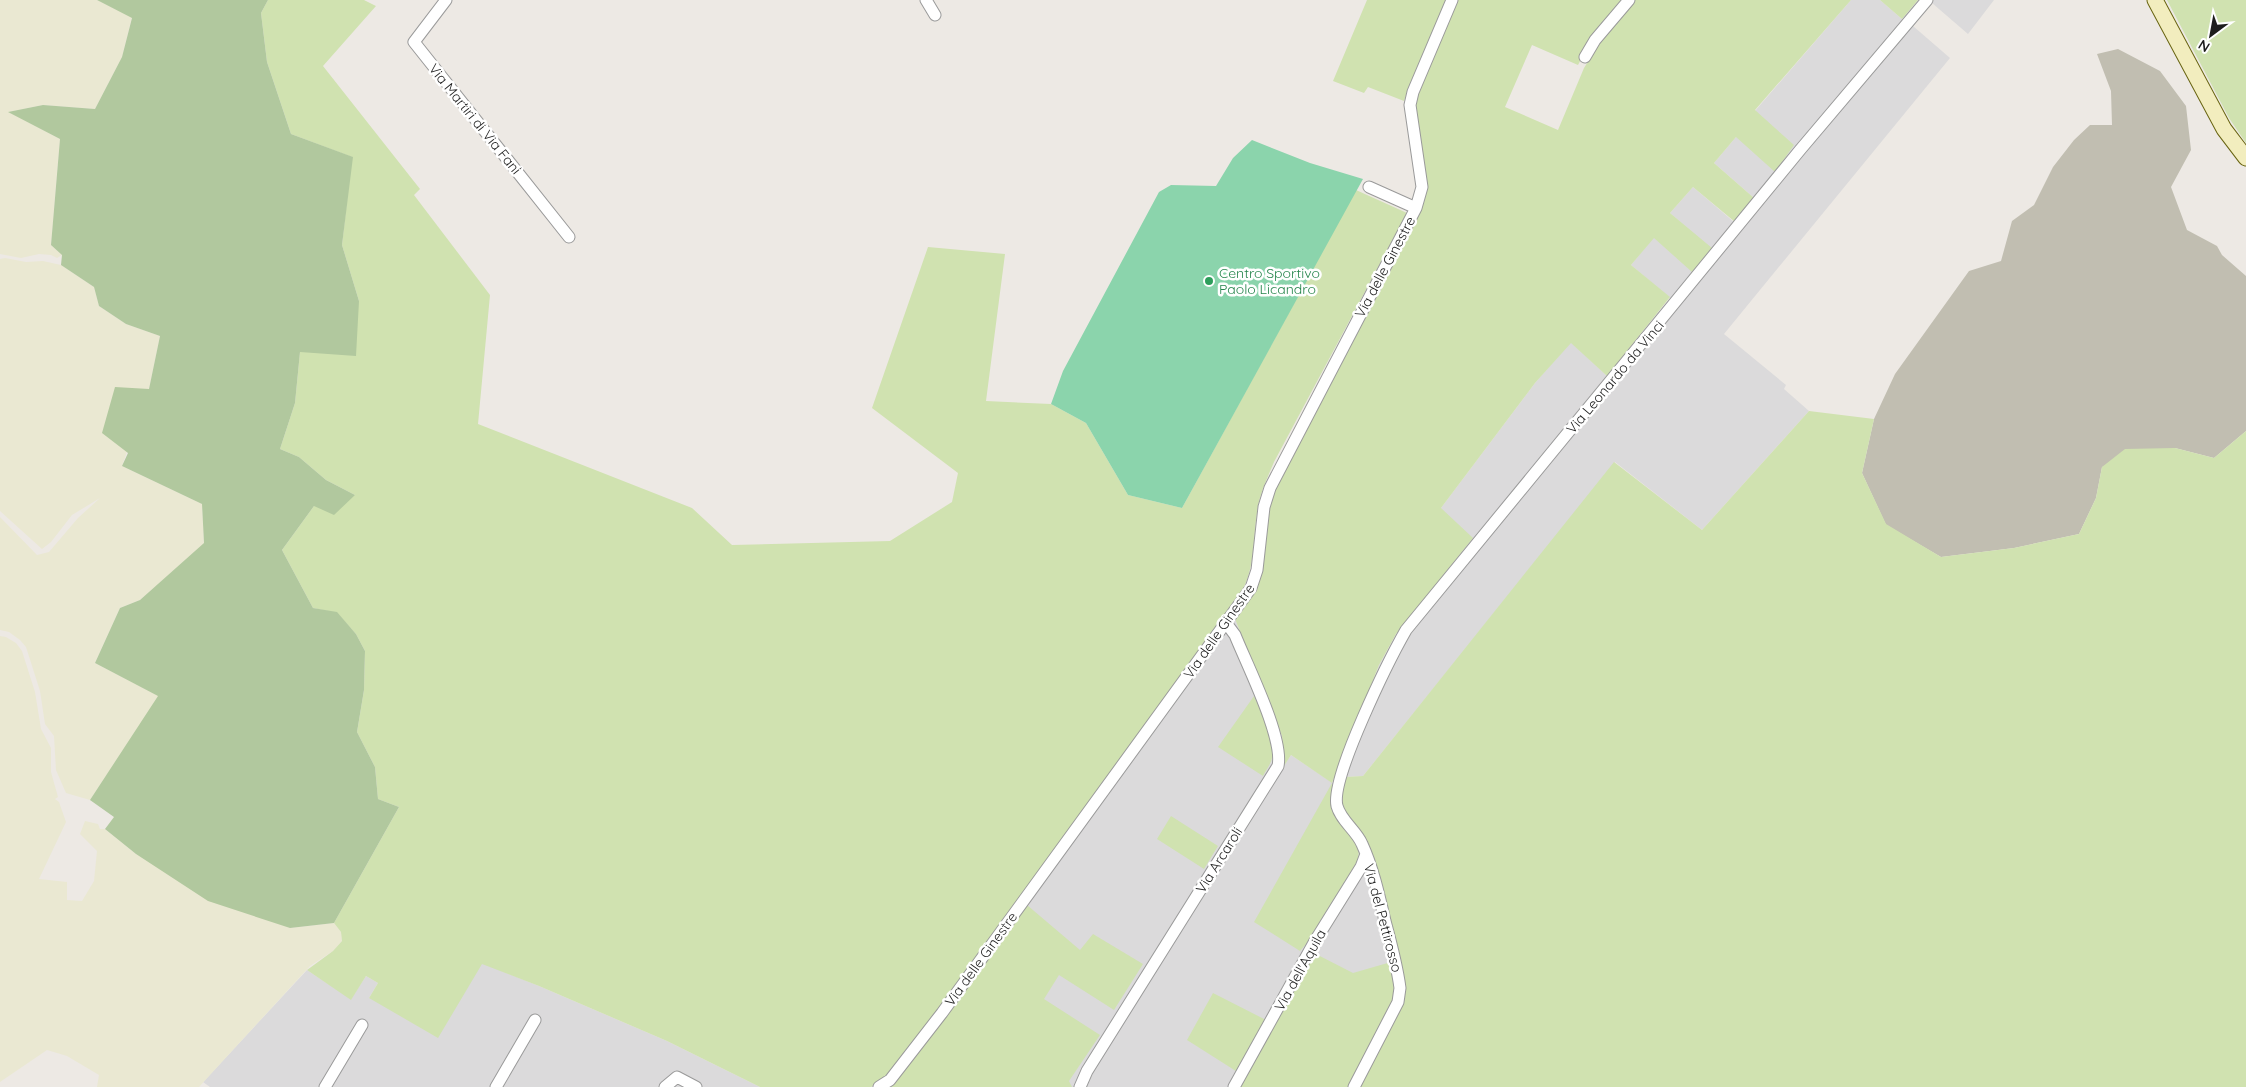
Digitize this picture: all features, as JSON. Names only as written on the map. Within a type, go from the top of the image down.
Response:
[{"type":"main road","points":[[2155,0],[2224,129],[2246,158]]},
{"type":"street","name":"Via Martiri di Via Fani","points":[[446,0],[414,42],[569,237]]},
{"type":"street","points":[[926,0],[935,14]]},
{"type":"street","name":"Via delle Ginestre","points":[[879,1087],[888,1084],[942,1013],[1226,623],[1255,579],[1264,507],[1282,463],[1416,208],[1422,187],[1410,105],[1420,73],[1452,0]]},
{"type":"street","points":[[1585,57],[1596,40],[1629,0]]},
{"type":"street","name":"Via Leonardo da Vinci","points":[[1340,778],[1377,684],[1406,630],[1800,150],[1927,0]]},
{"type":"street","points":[[1369,187],[1416,208]]},
{"type":"street","name":"Via Arcaroli","points":[[1080,1087],[1087,1071],[1278,766],[1277,738],[1235,635],[1226,623]]},
{"type":"street","name":"Via del Pettirosso","points":[[1340,778],[1337,805],[1343,818],[1357,834],[1376,882],[1400,988],[1398,1002],[1354,1087]]},
{"type":"street","name":"Via dell'Aquila","points":[[1234,1087],[1315,941],[1361,867],[1366,854]]},
{"type":"street","points":[[1351,882],[1363,878],[1376,882]]},
{"type":"street","points":[[496,1087],[535,1020]]},
{"type":"street","points":[[325,1087],[362,1025]]},
{"type":"street","points":[[665,1087],[677,1077],[696,1087]]},
{"type":"shaded area","points":[[0,0],[97,0],[132,17],[122,57],[95,109],[43,105],[9,112],[60,139],[51,245],[62,255],[57,258],[51,255],[39,254],[21,258],[0,254]]},
{"type":"shaded area","points":[[1851,0],[1880,0],[1902,19],[1918,0],[1994,0],[1968,34],[1932,3],[1913,26],[1950,58],[1724,334],[1786,385],[1784,389],[1809,411],[1702,530],[1615,462],[1363,776],[1345,777],[1347,817],[1398,960],[1357,1087],[871,1087],[875,1085],[1020,898],[1229,606],[1238,615],[1235,619],[1282,736],[1284,765],[1291,755],[1333,783],[1379,665],[1401,626],[1441,508],[1535,383],[1571,342],[1607,376],[1670,298],[1631,265],[1654,237],[1692,271],[1711,249],[1670,213],[1693,187],[1734,222],[1754,198],[1714,163],[1736,137],[1794,146],[1755,111]]},
{"type":"shaded area","points":[[2118,49],[2160,71],[2186,106],[2191,150],[2171,187],[2187,230],[2217,246],[2222,255],[2246,276],[2246,431],[2214,458],[2175,448],[2102,467],[2096,498],[2079,534],[2014,548],[1941,557],[1886,525],[1862,473],[1874,419],[1895,374],[1969,271],[2001,261],[2012,221],[2034,205],[2053,167],[2074,140],[2090,125],[2112,125],[2111,91],[2097,54]]},
{"type":"shaded area","points":[[5,258],[26,262],[43,261],[61,265],[94,287],[99,306],[126,324],[160,336],[149,389],[122,466],[202,504],[204,544],[140,600],[120,608],[95,663],[159,696],[90,800],[66,793],[56,770],[54,736],[45,724],[40,691],[26,647],[9,632],[0,630],[0,517],[37,555],[49,552],[78,518],[100,498],[72,515],[51,542],[42,549],[0,511],[0,259]]},
{"type":"shaded area","points":[[0,636],[16,643],[22,651],[35,692],[41,729],[51,748],[51,772],[58,797],[55,799],[59,802],[66,822],[39,879],[67,882],[67,900],[82,901],[94,881],[97,851],[80,834],[85,821],[98,824],[100,829],[105,829],[136,854],[290,928],[334,923],[341,932],[342,941],[333,951],[310,966],[199,1087],[97,1087],[99,1075],[67,1056],[47,1050],[0,1082]]},
{"type":"shaded area","points":[[482,963],[667,1041],[760,1087],[210,1087],[203,1082],[307,970],[351,999],[366,976],[378,983],[369,998]]},
{"type":"green space","points":[[97,0],[268,0],[261,13],[267,62],[291,134],[353,157],[342,245],[359,301],[356,356],[300,352],[295,403],[280,449],[299,457],[326,480],[355,495],[334,515],[314,506],[282,550],[313,608],[337,612],[356,634],[365,651],[364,690],[357,732],[375,767],[378,799],[399,807],[334,923],[290,928],[208,901],[136,854],[105,829],[114,817],[90,800],[158,696],[95,663],[120,608],[140,600],[204,543],[202,504],[122,466],[128,453],[102,433],[115,387],[149,389],[160,336],[126,324],[99,306],[94,287],[61,265],[62,255],[51,245],[60,139],[8,112],[43,105],[95,109],[122,57],[132,18]]},
{"type":"green space","points":[[268,0],[364,0],[376,6],[323,66],[420,189],[414,195],[490,295],[478,424],[692,508],[732,545],[890,541],[952,502],[958,473],[872,408],[928,247],[1005,254],[986,401],[1051,404],[1086,423],[1128,495],[1182,508],[1356,190],[1407,213],[1274,462],[1258,506],[1252,561],[1243,589],[891,1075],[871,1087],[760,1087],[667,1041],[539,986],[482,964],[438,1038],[369,998],[378,983],[366,976],[351,1000],[307,970],[333,951],[342,941],[341,932],[334,923],[399,807],[378,799],[375,767],[357,732],[364,690],[365,651],[356,634],[337,613],[313,608],[282,550],[314,506],[355,495],[326,480],[299,457],[280,449],[295,403],[300,352],[359,301],[342,245],[352,157],[291,134],[267,62],[261,13]]},
{"type":"green space","points":[[1367,0],[1446,0],[1404,101],[1368,87],[1364,93],[1333,81]]},
{"type":"green space","points":[[1457,0],[1624,0],[1593,37],[1578,65],[1532,45],[1505,107],[1558,130],[1584,68],[1599,44],[1635,0],[1851,0],[1755,110],[1794,145],[1775,172],[1736,137],[1714,163],[1754,198],[1735,222],[1693,187],[1670,213],[1712,248],[1692,272],[1654,238],[1631,265],[1670,297],[1607,376],[1571,343],[1535,383],[1441,508],[1473,538],[1396,634],[1379,665],[1332,783],[1291,755],[1284,766],[1282,736],[1235,619],[1258,583],[1267,508],[1275,490],[1421,207],[1415,116],[1416,93]]},
{"type":"green space","points":[[1880,0],[1918,0],[1902,19]]},
{"type":"green space","points":[[2167,0],[2246,0],[2246,143],[2229,118]]},
{"type":"green space","name":"Centro Sportivo Paolo Licandro","points":[[1252,140],[1310,163],[1363,179],[1182,508],[1128,495],[1086,423],[1051,404],[1063,371],[1159,192],[1171,185],[1216,186],[1233,158]]},
{"type":"green space","points":[[1809,411],[1874,419],[1862,473],[1886,524],[1941,557],[2014,548],[2079,534],[2096,498],[2102,467],[2125,449],[2175,448],[2214,458],[2246,431],[2246,1087],[1357,1087],[1400,1005],[1371,857],[1343,809],[1342,789],[1345,777],[1363,776],[1614,462],[1702,530]]},
{"type":"green space","points":[[1254,696],[1267,727],[1273,752],[1270,765],[1263,776],[1218,747]]},
{"type":"green space","points":[[1332,783],[1332,802],[1359,848],[1358,860],[1300,951],[1254,922]]},
{"type":"green space","points":[[1171,816],[1218,846],[1204,869],[1157,839]]},
{"type":"green space","points":[[1027,905],[1080,950],[1093,934],[1143,964],[1114,1010],[1059,975],[1044,999],[1100,1035],[1069,1081],[1072,1087],[891,1087]]},
{"type":"green space","points":[[1312,952],[1353,973],[1391,962],[1397,992],[1351,1087],[1237,1087]]},
{"type":"green space","points":[[1213,993],[1266,1020],[1239,1073],[1187,1040]]},
{"type":"place","name":"Centro Sportivo Paolo Licandro","points":[[1209,281]]}]
